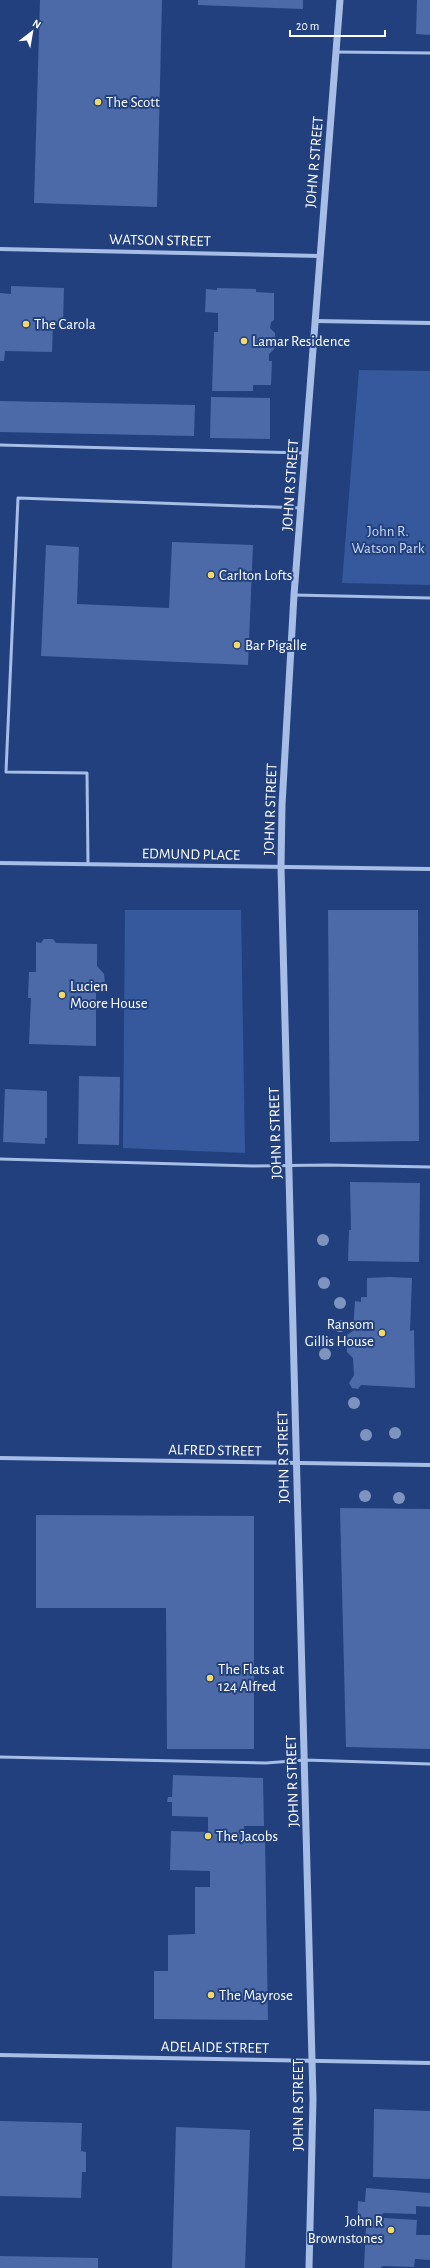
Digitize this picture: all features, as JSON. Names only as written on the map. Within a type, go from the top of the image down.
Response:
[{"type":"street","name":"JOHN R STREET","points":[[309,2268],[312,2061],[281,867],[282,805],[294,595],[314,320],[340,0]]},
{"type":"street","name":"WATSON STREET","points":[[0,249],[320,256]]},
{"type":"street","points":[[314,320],[430,323]]},
{"type":"street","name":"EDMUND PLACE","points":[[0,862],[430,869]]},
{"type":"street","name":"ALFRED STREET","points":[[0,1458],[430,1465]]},
{"type":"street","name":"ADELAIDE STREET","points":[[0,2055],[430,2063]]},
{"type":"lane","points":[[336,52],[430,53]]},
{"type":"lane","points":[[0,445],[305,453]]},
{"type":"lane","points":[[88,864],[88,773],[6,772],[18,498],[301,508]]},
{"type":"lane","points":[[294,595],[430,598]]},
{"type":"lane","points":[[0,1159],[253,1166],[289,1164],[430,1167]]},
{"type":"lane","points":[[0,1757],[266,1763],[305,1760],[430,1764]]},
{"type":"green space","name":"John R. Watson Park","points":[[359,370],[430,371],[430,585],[342,583]]},
{"type":"green space","points":[[125,910],[241,910],[245,1153],[123,1148]]},
{"type":"building","name":"The Scott","points":[[40,0],[162,0],[157,207],[34,203]]},
{"type":"building","points":[[198,0],[303,0],[303,9],[198,5]]},
{"type":"building","points":[[417,0],[430,0],[430,35],[416,34]]},
{"type":"building","name":"The Carola","points":[[11,286],[64,288],[63,324],[53,324],[52,352],[5,351],[4,361],[0,361],[0,293],[11,294]]},
{"type":"building","name":"Lamar Residence","points":[[217,288],[256,289],[256,292],[274,293],[274,320],[271,322],[270,328],[275,333],[275,348],[269,354],[269,361],[272,361],[271,385],[253,385],[253,391],[212,391],[214,332],[218,332],[218,313],[205,312],[206,289],[217,290]]},
{"type":"building","points":[[211,397],[270,398],[270,439],[210,438]]},
{"type":"building","points":[[0,401],[195,405],[194,436],[0,432]]},
{"type":"building","name":"Carlton Lofts","points":[[172,542],[253,545],[248,665],[41,656],[46,545],[79,547],[77,604],[169,608]]},
{"type":"building","points":[[328,910],[418,910],[419,1141],[330,1142]]},
{"type":"building","name":"Lucien Moore House","points":[[44,939],[53,939],[56,943],[97,944],[97,966],[104,974],[105,984],[96,992],[96,1046],[29,1044],[31,998],[28,998],[29,972],[36,972],[36,942],[41,943]]},
{"type":"building","points":[[79,1076],[120,1077],[119,1145],[78,1144]]},
{"type":"building","points":[[5,1089],[47,1091],[47,1138],[45,1138],[45,1144],[3,1142]]},
{"type":"building","points":[[350,1182],[420,1183],[419,1262],[348,1261],[349,1230],[351,1230]]},
{"type":"building","name":"Ransom Gillis House","points":[[367,1278],[412,1278],[410,1331],[414,1330],[415,1388],[361,1385],[358,1389],[352,1388],[349,1383],[354,1375],[353,1358],[347,1352],[347,1335],[353,1331],[355,1301],[361,1302],[361,1297],[367,1297]]},
{"type":"building","points":[[340,1508],[430,1509],[430,1749],[346,1747]]},
{"type":"building","name":"The Flats at 124 Alfred","points":[[36,1515],[254,1516],[254,1749],[167,1749],[166,1608],[36,1608]]},
{"type":"building","points":[[173,1775],[263,1778],[264,1826],[244,1826],[244,1839],[265,1839],[268,2020],[154,2019],[154,1971],[168,1971],[168,1935],[195,1934],[195,1887],[210,1887],[210,1871],[170,1870],[171,1831],[208,1832],[208,1817],[172,1816],[172,1802],[167,1802],[168,1797],[172,1797]]},
{"type":"building","points":[[374,2109],[430,2111],[430,2179],[373,2177]]},
{"type":"building","points":[[0,2121],[82,2123],[81,2151],[86,2152],[86,2172],[82,2172],[81,2198],[0,2196]]},
{"type":"building","points":[[176,2127],[250,2130],[245,2268],[172,2268]]},
{"type":"building","name":"John R Brownstones","points":[[366,2188],[430,2193],[430,2207],[416,2206],[416,2214],[384,2213],[381,2215],[384,2218],[417,2220],[416,2235],[430,2235],[430,2260],[415,2259],[414,2267],[383,2266],[380,2268],[364,2268],[366,2226],[357,2226],[358,2201],[365,2202]]},
{"type":"building","points":[[0,2256],[98,2258],[98,2268],[0,2268]]},
{"type":"place","name":"The Scott","points":[[98,102]]},
{"type":"place","name":"The Carola","points":[[26,324]]},
{"type":"place","name":"Lamar Residence","points":[[244,341]]},
{"type":"place","name":"Carlton Lofts","points":[[211,575]]},
{"type":"place","name":"Bar Pigalle","points":[[237,645]]},
{"type":"place","name":"Lucien Moore House","points":[[62,995]]},
{"type":"place","name":"Ransom Gillis House","points":[[382,1333]]},
{"type":"place","name":"The Flats at 124 Alfred","points":[[210,1678]]},
{"type":"place","name":"The Jacobs","points":[[208,1836]]},
{"type":"place","name":"The Mayrose","points":[[211,1995]]},
{"type":"place","name":"John R Brownstones","points":[[391,2230]]}]
